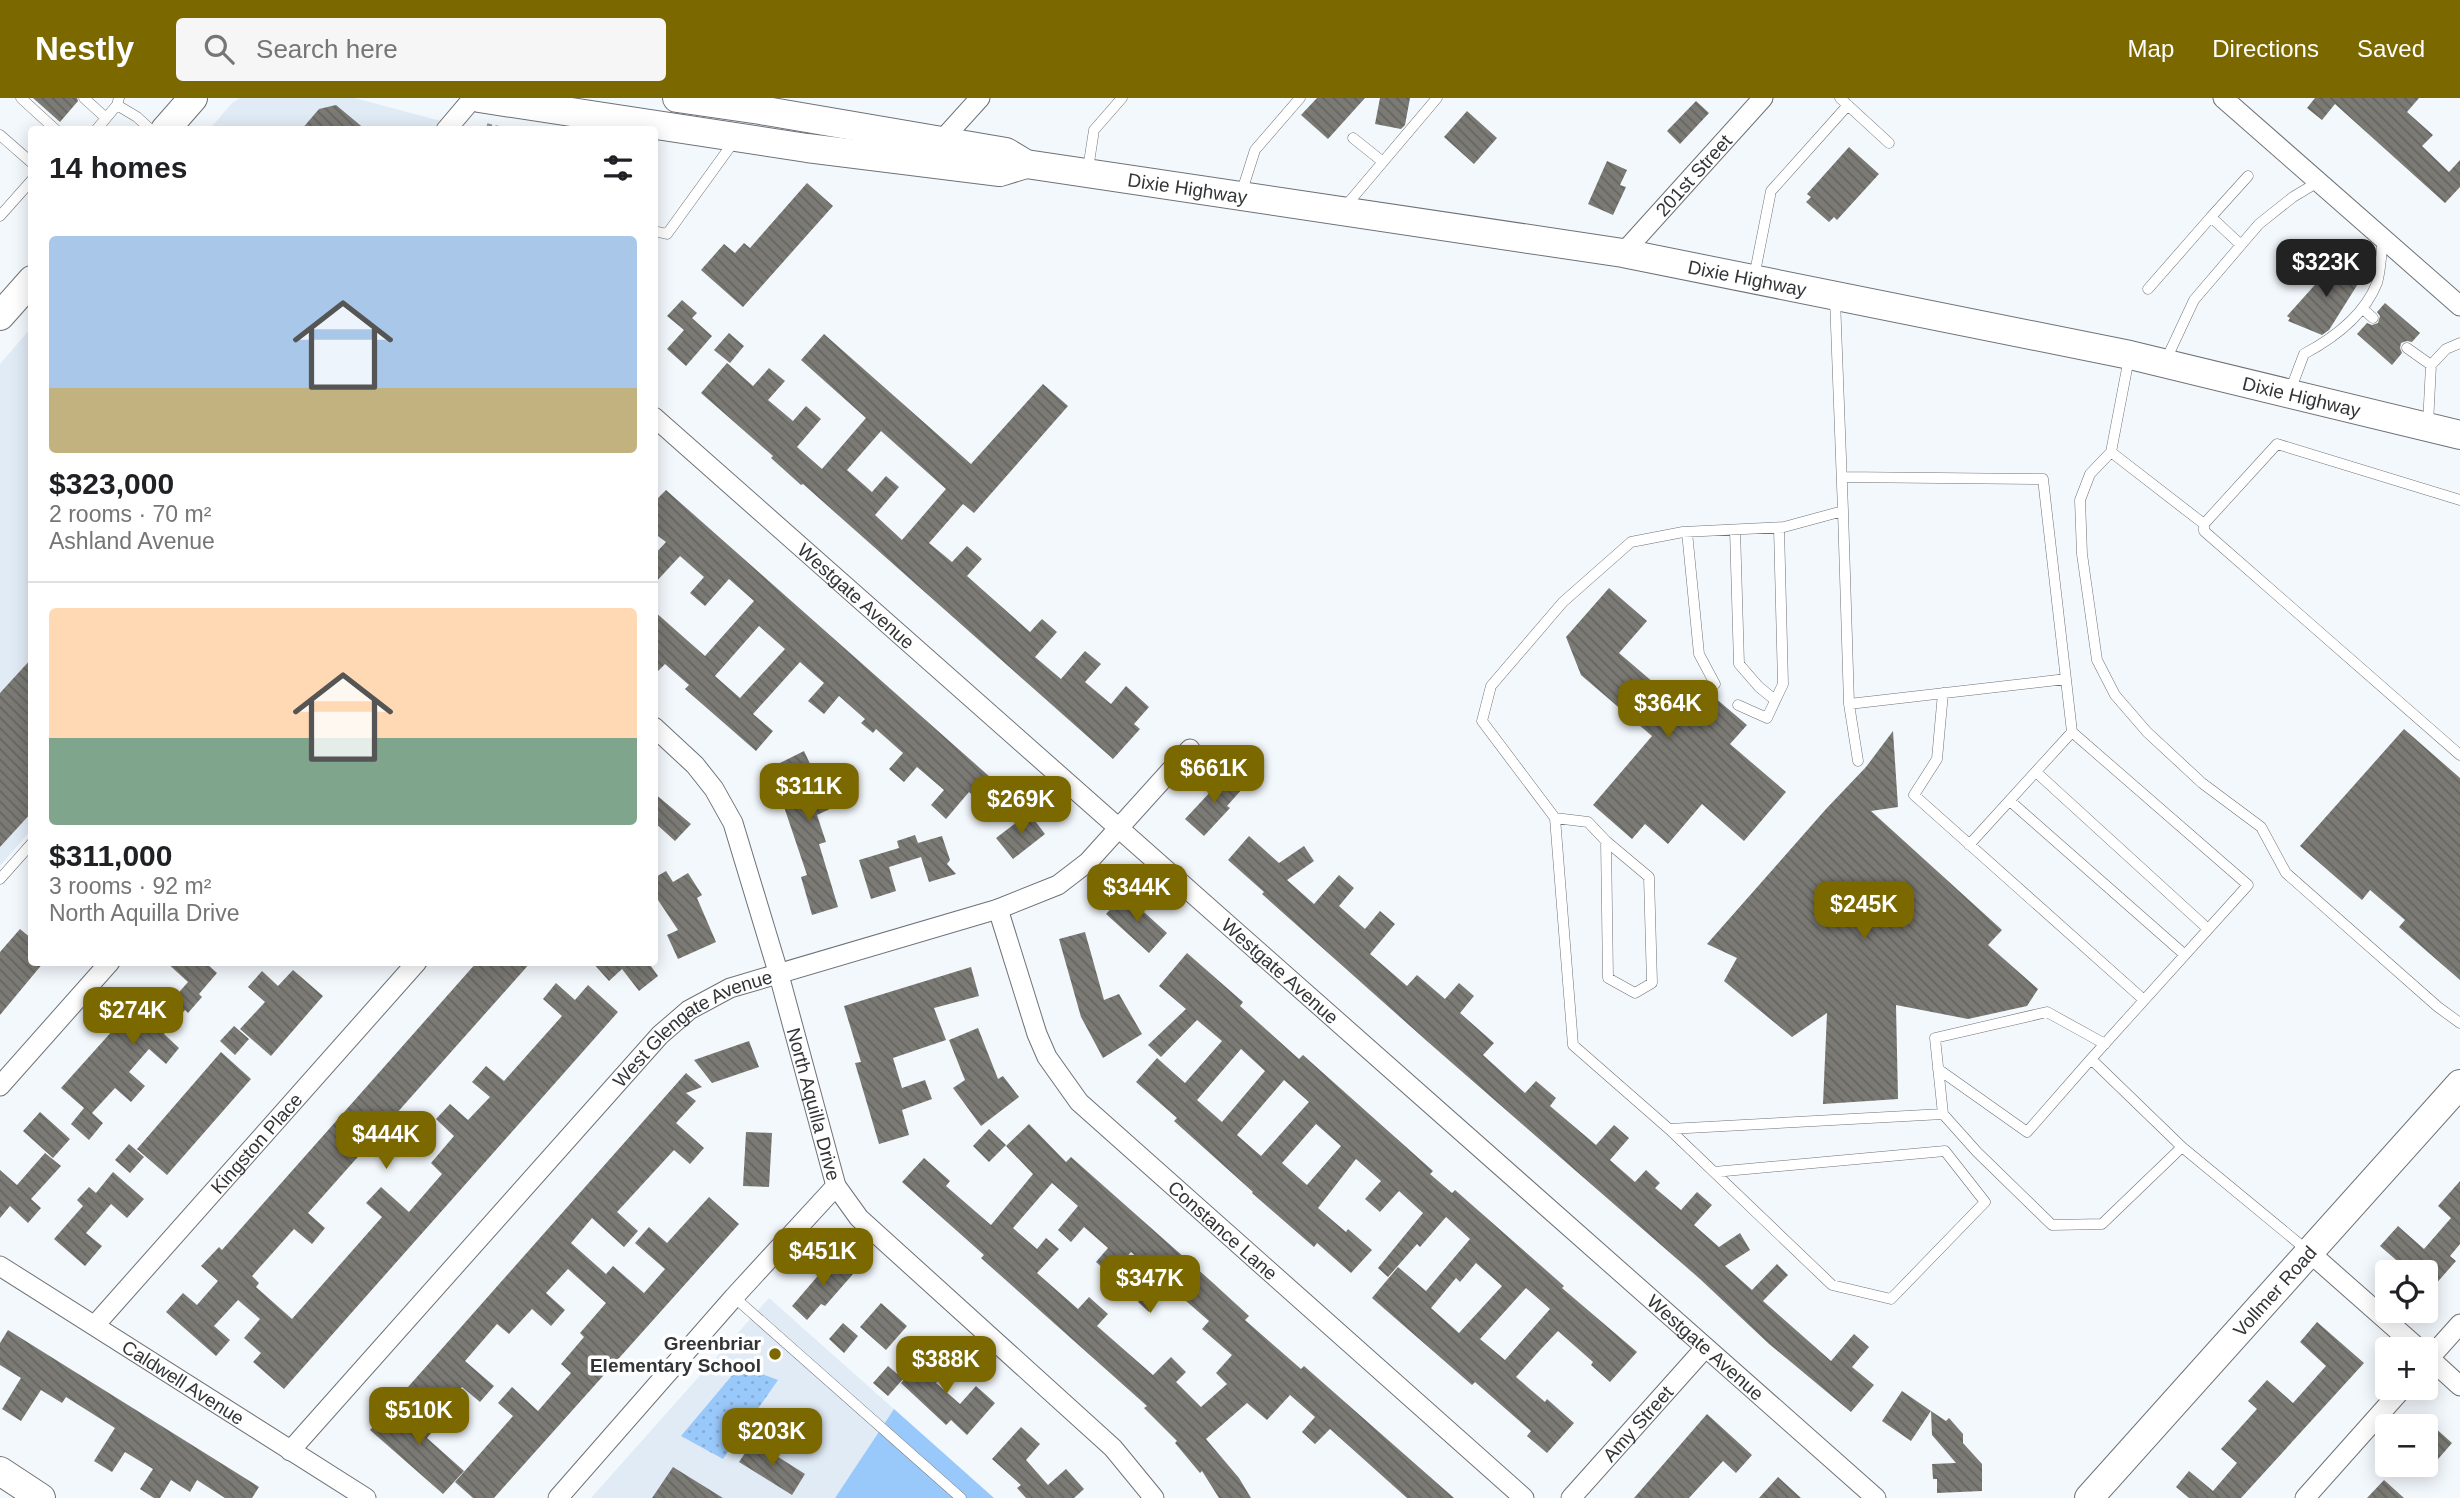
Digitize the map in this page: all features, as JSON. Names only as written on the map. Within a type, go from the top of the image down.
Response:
[{"type":"main road","points":[[165,126],[172,98]]},
{"type":"main road","points":[[168,126],[193,98]]},
{"type":"main road","name":"Dixie Highway","points":[[677,98],[943,140],[1006,152],[1026,164],[1623,253],[2130,355],[2460,435]]},
{"type":"main road","name":"Dixie Highway","points":[[478,110],[632,126]]},
{"type":"main road","name":"Dixie Highway","points":[[658,129],[1000,172],[1026,164]]},
{"type":"main road","points":[[0,316],[28,284]]},
{"type":"main road","name":"Vollmer Road","points":[[2089,1498],[2460,1084]]},
{"type":"main road","points":[[0,1471],[41,1498]]},
{"type":"street","points":[[449,126],[473,98]]},
{"type":"street","points":[[943,140],[980,98]]},
{"type":"street","name":"201st Street","points":[[1623,253],[1763,98]]},
{"type":"street","points":[[2223,98],[2460,306]]},
{"type":"street","name":"Westgate Avenue","points":[[658,421],[1876,1498]]},
{"type":"street","name":"North Aquilla Drive","points":[[658,731],[695,765],[714,789],[733,823],[779,975],[836,1186],[859,1218],[1113,1448],[1154,1498]]},
{"type":"street","name":"West Glengate Avenue","points":[[289,1451],[660,1035],[689,1010],[730,988],[998,909],[1059,885],[1088,862],[1190,749]]},
{"type":"street","name":"Constance Lane","points":[[998,909],[1037,1034],[1047,1056],[1079,1102],[1524,1498]]},
{"type":"street","points":[[0,1086],[106,966]]},
{"type":"street","name":"Kingston Place","points":[[95,1325],[413,966]]},
{"type":"street","points":[[558,1498],[734,1297],[836,1186]]},
{"type":"street","points":[[2309,1252],[2404,1337]]},
{"type":"street","name":"Caldwell Avenue","points":[[0,1266],[366,1498]]},
{"type":"street","points":[[2438,1344],[2460,1324]]},
{"type":"street","name":"Amy Street","points":[[1571,1498],[1705,1349]]},
{"type":"street","points":[[2438,1367],[2460,1386]]},
{"type":"street","points":[[2305,1498],[2392,1400]]},
{"type":"lane","points":[[21,98],[52,126]]},
{"type":"lane","points":[[84,98],[106,118]]},
{"type":"lane","points":[[1087,173],[1094,130],[1122,98]]},
{"type":"lane","points":[[1241,196],[1255,150],[1300,98]]},
{"type":"lane","points":[[1342,211],[1437,98]]},
{"type":"lane","points":[[1754,279],[1772,191],[1844,101],[1889,143]]},
{"type":"lane","points":[[99,126],[118,102],[147,126]]},
{"type":"lane","points":[[0,135],[28,160]]},
{"type":"lane","points":[[658,232],[667,234],[738,137]]},
{"type":"lane","points":[[1353,138],[1383,162]]},
{"type":"lane","points":[[2148,289],[2248,176]]},
{"type":"lane","points":[[2165,363],[2194,300],[2259,224],[2293,197],[2318,182]]},
{"type":"lane","points":[[0,216],[28,184]]},
{"type":"lane","points":[[2211,217],[2241,245]]},
{"type":"lane","points":[[2289,393],[2304,354],[2321,345],[2363,309],[2378,281],[2383,239]]},
{"type":"lane","points":[[1835,295],[1849,704],[1858,761]]},
{"type":"lane","points":[[2363,309],[2373,318]]},
{"type":"lane","points":[[2428,427],[2431,365],[2446,349],[2460,343]]},
{"type":"lane","points":[[2407,348],[2431,365]]},
{"type":"lane","points":[[2130,355],[2111,452],[2090,474],[2080,500],[2082,554],[2097,660],[2115,695],[2147,732],[2202,783],[2261,827],[2286,873],[2438,1007],[2460,1023]]},
{"type":"lane","points":[[2460,500],[2277,444],[2204,524],[2204,531],[2460,755]]},
{"type":"lane","points":[[2111,452],[2204,524]]},
{"type":"lane","points":[[1842,477],[2043,479],[2072,732],[2248,885],[2027,1132],[1938,1069]]},
{"type":"lane","points":[[1714,1172],[1945,1151],[1985,1202],[1891,1299],[1832,1285],[1669,1129],[1573,1045],[1555,818],[1482,721],[1491,686],[1563,602],[1630,542],[1687,532],[1779,528],[1843,511]]},
{"type":"lane","points":[[1738,705],[1767,718],[1783,684],[1779,528]]},
{"type":"lane","points":[[1735,530],[1739,664],[1759,687],[1775,700]]},
{"type":"lane","points":[[1687,532],[1699,654],[1715,684]]},
{"type":"lane","points":[[1849,704],[2066,679]]},
{"type":"lane","points":[[1943,693],[1937,759],[1914,795],[2144,1000]]},
{"type":"lane","points":[[1969,845],[2072,732]]},
{"type":"lane","points":[[2036,772],[2208,929]]},
{"type":"lane","points":[[2010,800],[2185,955]]},
{"type":"lane","points":[[1555,818],[1588,822],[1649,877],[1652,983],[1634,993],[1608,978],[1606,841]]},
{"type":"lane","points":[[0,879],[28,848]]},
{"type":"lane","points":[[2105,1044],[2047,1012],[1935,1038],[1943,1114],[1977,1152],[2052,1226],[2102,1224],[2182,1147]]},
{"type":"lane","points":[[2091,1059],[2182,1147],[2309,1252]]},
{"type":"lane","points":[[1669,1129],[1943,1114]]},
{"type":"lane","points":[[734,1297],[961,1498]]},
{"type":"path","points":[[478,110],[503,126]]},
{"type":"shaded area","points":[[240,98],[355,98],[459,126],[212,126],[232,103]]},
{"type":"shaded area","points":[[28,331],[28,833],[0,866],[0,364]]},
{"type":"shaded area","name":"Greenbriar Elementary School","points":[[769,1298],[894,1409],[835,1498],[591,1498]]},
{"type":"shaded area","points":[[740,1366],[778,1380],[723,1459],[681,1436]]},
{"type":"shaded area","points":[[894,1409],[994,1498],[835,1498]]},
{"type":"building","points":[[33,98],[77,98],[78,101],[60,122]]},
{"type":"building","points":[[1317,98],[1365,98],[1328,139],[1301,115]]},
{"type":"building","points":[[1380,98],[1410,98],[1405,125],[1401,129],[1375,124]]},
{"type":"building","points":[[2315,98],[2419,98],[2407,112],[2433,135],[2422,146],[2449,172],[2460,160],[2460,187],[2445,203],[2335,104],[2322,120],[2307,108]]},
{"type":"building","points":[[1696,101],[1709,113],[1680,144],[1667,131]]},
{"type":"building","points":[[336,105],[361,126],[304,126],[319,109]]},
{"type":"building","points":[[1467,111],[1497,138],[1474,164],[1444,137]]},
{"type":"building","points":[[1849,147],[1879,174],[1837,220],[1834,217],[1829,222],[1806,202],[1811,197],[1807,194]]},
{"type":"building","points":[[1607,161],[1627,170],[1620,185],[1626,187],[1613,215],[1588,204]]},
{"type":"building","points":[[807,183],[833,206],[743,307],[701,270],[724,244],[735,253],[744,243],[750,248]]},
{"type":"building","points":[[2339,258],[2361,279],[2329,330],[2322,335],[2288,321],[2290,318],[2287,316]]},
{"type":"building","points":[[682,300],[697,313],[692,318],[712,336],[686,366],[667,349],[684,330],[667,316]]},
{"type":"building","points":[[2385,303],[2420,333],[2412,342],[2401,343],[2402,353],[2392,365],[2357,334],[2367,323],[2378,323],[2380,316],[2377,312]]},
{"type":"building","points":[[729,333],[744,346],[730,363],[714,350]]},
{"type":"building","points":[[824,334],[971,464],[1043,384],[1068,406],[974,513],[963,504],[929,543],[952,562],[967,546],[982,559],[967,576],[1030,632],[1042,619],[1057,632],[1035,657],[1061,679],[1085,651],[1101,664],[1085,682],[1111,704],[1126,686],[1149,707],[1134,724],[1140,729],[1113,759],[801,485],[771,458],[773,456],[701,393],[727,363],[753,386],[769,368],[785,381],[768,400],[793,421],[806,406],[821,419],[797,447],[822,469],[866,418],[801,360]],"holes":[[[881,431],[946,489],[902,540],[875,515],[899,487],[886,476],[872,492],[847,470]]]},
{"type":"building","points":[[666,490],[1008,793],[992,813],[969,792],[946,819],[931,805],[944,790],[917,767],[904,782],[889,769],[903,753],[876,729],[873,733],[861,723],[865,719],[839,696],[824,714],[808,701],[824,683],[800,662],[753,714],[773,731],[756,751],[685,689],[689,685],[665,664],[658,671],[658,615],[705,656],[754,601],[729,579],[705,606],[690,593],[704,577],[680,556],[658,580],[658,551],[666,542],[658,536],[658,498]],"holes":[[[759,626],[785,649],[740,698],[715,676]]]},
{"type":"building","points":[[1609,588],[1647,621],[1619,653],[1689,713],[1707,691],[1747,725],[1730,744],[1786,792],[1744,841],[1702,804],[1668,844],[1645,824],[1632,839],[1593,805],[1652,736],[1581,675],[1566,637]]},
{"type":"building","points":[[28,662],[28,816],[0,847],[0,693]]},
{"type":"building","points":[[2404,729],[2460,778],[2460,980],[2399,927],[2405,920],[2370,890],[2362,900],[2300,846]]},
{"type":"building","points":[[1893,731],[1898,807],[1871,811],[2002,930],[1988,945],[2038,989],[2027,1006],[1968,1019],[1896,1005],[1898,1099],[1823,1104],[1827,1013],[1792,1037],[1724,981],[1737,958],[1707,944],[1866,767]]},
{"type":"building","points":[[804,751],[822,789],[841,781],[849,800],[817,815],[826,842],[819,844],[838,907],[812,915],[801,877],[807,875],[780,795],[768,769]]},
{"type":"building","points":[[1227,774],[1243,788],[1227,806],[1230,808],[1204,836],[1185,819]]},
{"type":"building","points":[[658,796],[691,824],[675,841],[658,826]]},
{"type":"building","points":[[1029,813],[1045,834],[1013,859],[996,838]]},
{"type":"building","points":[[915,835],[918,843],[942,836],[950,860],[947,864],[956,874],[929,882],[921,857],[889,867],[896,891],[871,899],[859,860],[899,848],[897,841]]},
{"type":"building","points":[[1249,836],[1279,863],[1304,846],[1314,861],[1287,880],[1314,904],[1339,875],[1354,888],[1339,906],[1365,929],[1380,911],[1395,924],[1370,954],[1407,986],[1417,975],[1445,999],[1459,983],[1474,996],[1460,1013],[1494,1043],[1483,1055],[1525,1093],[1536,1081],[1556,1098],[1550,1106],[1596,1145],[1614,1125],[1629,1138],[1610,1160],[1635,1182],[1646,1170],[1660,1183],[1655,1188],[1681,1210],[1697,1192],[1712,1205],[1694,1225],[1719,1247],[1740,1233],[1750,1250],[1725,1266],[1752,1290],[1777,1264],[1788,1275],[1763,1301],[1831,1361],[1854,1334],[1869,1347],[1852,1367],[1874,1385],[1851,1412],[1768,1343],[1700,1279],[1262,894],[1264,892],[1228,860]]},
{"type":"building","points":[[666,871],[673,882],[688,873],[702,895],[697,898],[716,942],[678,959],[667,935],[678,930],[658,900],[658,876]]},
{"type":"building","points":[[1124,894],[1167,933],[1149,953],[1106,914]]},
{"type":"building","points":[[20,929],[28,936],[28,966],[41,966],[0,1015],[0,952]]},
{"type":"building","points":[[1085,932],[1104,1000],[1119,994],[1142,1034],[1103,1058],[1081,1017],[1059,939]]},
{"type":"building","points":[[1187,953],[1243,1002],[1240,1006],[1299,1059],[1303,1055],[1433,1171],[1430,1174],[1452,1193],[1455,1190],[1637,1352],[1610,1382],[1591,1365],[1593,1362],[1558,1331],[1516,1377],[1574,1423],[1547,1453],[1527,1436],[1531,1431],[1475,1382],[1472,1385],[1372,1298],[1398,1267],[1426,1291],[1470,1239],[1446,1217],[1420,1247],[1417,1244],[1388,1277],[1378,1268],[1423,1213],[1399,1191],[1380,1212],[1365,1199],[1381,1181],[1356,1159],[1318,1208],[1372,1250],[1351,1273],[1317,1243],[1314,1247],[1252,1193],[1174,1121],[1177,1118],[1136,1082],[1157,1058],[1185,1083],[1222,1041],[1197,1020],[1161,1057],[1148,1045],[1186,1009],[1159,986]],"holes":[[[1241,1049],[1265,1071],[1222,1122],[1197,1100]],[[1284,1080],[1309,1102],[1261,1156],[1237,1135]],[[1316,1124],[1341,1146],[1307,1185],[1282,1163]],[[1476,1263],[1502,1286],[1459,1333],[1431,1308],[1456,1278],[1460,1282]],[[1526,1288],[1550,1309],[1505,1360],[1480,1339]]]},
{"type":"building","points":[[170,966],[209,966],[217,973],[199,994],[202,997],[188,1013],[185,1010],[164,1034],[179,1048],[166,1064],[149,1049],[129,1072],[145,1086],[131,1102],[115,1088],[92,1113],[103,1123],[89,1140],[71,1124],[84,1108],[61,1088],[149,990],[167,1006],[188,982]]},
{"type":"building","points":[[473,966],[527,966],[308,1213],[325,1228],[312,1244],[294,1229],[252,1276],[259,1283],[256,1287],[292,1319],[382,1217],[366,1203],[381,1187],[409,1212],[442,1174],[431,1163],[454,1136],[436,1119],[450,1104],[468,1120],[490,1097],[472,1082],[486,1066],[504,1081],[562,1016],[543,999],[556,983],[575,1000],[588,985],[618,1012],[284,1389],[253,1362],[261,1353],[244,1338],[260,1319],[238,1300],[214,1326],[230,1340],[216,1356],[166,1312],[183,1293],[197,1305],[218,1281],[201,1266],[219,1247],[222,1250]]},
{"type":"building","points":[[596,966],[651,966],[658,976],[639,991],[622,969],[609,981]]},
{"type":"building","points":[[971,967],[979,996],[934,1008],[946,1040],[893,1058],[902,1088],[925,1080],[932,1099],[902,1110],[909,1135],[879,1144],[855,1063],[861,1062],[844,1006]]},
{"type":"building","points":[[293,970],[323,996],[271,1056],[240,1029],[265,1002],[248,987],[262,971],[278,986]]},
{"type":"building","points":[[234,1026],[249,1039],[235,1055],[220,1041]]},
{"type":"building","points":[[978,1028],[998,1079],[1003,1076],[1019,1097],[981,1126],[953,1088],[965,1080],[949,1040]]},
{"type":"building","points":[[749,1041],[759,1067],[712,1083],[694,1060]]},
{"type":"building","points":[[221,1052],[251,1079],[167,1175],[137,1149]]},
{"type":"building","points":[[686,1073],[702,1087],[686,1093],[696,1101],[676,1123],[704,1148],[690,1164],[674,1150],[617,1212],[638,1231],[624,1247],[592,1218],[571,1243],[606,1274],[613,1266],[644,1293],[665,1269],[635,1243],[649,1227],[667,1243],[709,1197],[739,1224],[494,1498],[473,1498],[455,1482],[513,1416],[498,1403],[512,1387],[538,1411],[571,1373],[561,1364],[584,1337],[580,1333],[606,1303],[568,1269],[546,1293],[565,1310],[551,1326],[532,1309],[509,1334],[497,1324],[465,1361],[494,1386],[480,1402],[462,1387],[438,1414],[408,1387]]},
{"type":"building","points":[[40,1112],[70,1139],[53,1158],[23,1131]]},
{"type":"building","points":[[1029,1124],[1066,1162],[1071,1157],[1249,1316],[1245,1320],[1301,1369],[1304,1366],[1454,1498],[1407,1498],[1330,1429],[1315,1444],[1302,1432],[1315,1417],[1290,1395],[1267,1420],[1247,1403],[1206,1439],[1239,1478],[1251,1498],[1219,1498],[1202,1471],[1200,1473],[1175,1443],[1177,1441],[1144,1408],[1147,1406],[981,1258],[984,1255],[902,1182],[924,1158],[950,1181],[946,1186],[991,1225],[1033,1174],[1006,1146]],"holes":[[[1052,1183],[1078,1206],[1058,1230],[1071,1242],[1084,1227],[1108,1248],[1096,1262],[1111,1275],[1131,1252],[1159,1277],[1138,1302],[1149,1312],[1170,1287],[1209,1321],[1202,1329],[1232,1355],[1216,1373],[1227,1384],[1201,1407],[1176,1382],[1186,1372],[1171,1357],[1153,1375],[1097,1326],[1108,1314],[1089,1297],[1078,1309],[1037,1273],[1059,1249],[1046,1238],[1037,1249],[1013,1228]]]},
{"type":"building","points":[[989,1129],[1006,1145],[989,1162],[973,1146]]},
{"type":"building","points":[[746,1132],[772,1133],[769,1187],[743,1186]]},
{"type":"building","points":[[129,1144],[144,1157],[130,1173],[115,1160]]},
{"type":"building","points":[[45,1153],[61,1166],[31,1199],[41,1208],[28,1223],[10,1206],[0,1218],[0,1170],[17,1185]]},
{"type":"building","points":[[113,1172],[144,1199],[127,1218],[111,1204],[86,1233],[102,1246],[85,1266],[54,1239],[83,1206],[77,1200],[89,1187],[96,1193]]},
{"type":"building","points":[[2460,1181],[2460,1244],[2450,1256],[2456,1261],[2438,1281],[2438,1260],[2396,1260],[2380,1246],[2398,1226],[2424,1249],[2451,1218],[2438,1206]]},
{"type":"building","points":[[834,1257],[853,1274],[825,1306],[821,1304],[807,1320],[792,1306]]},
{"type":"building","points":[[881,1303],[907,1326],[886,1350],[860,1327]]},
{"type":"building","points":[[2317,1322],[2364,1363],[2241,1498],[2189,1498],[2176,1487],[2189,1471],[2213,1491],[2237,1463],[2221,1449],[2257,1409],[2248,1401],[2267,1380],[2293,1403],[2326,1366],[2300,1342]]},
{"type":"building","points":[[843,1323],[858,1336],[844,1353],[829,1339]]},
{"type":"building","points":[[8,1330],[259,1487],[252,1498],[225,1498],[197,1480],[190,1492],[171,1480],[160,1498],[154,1498],[140,1489],[153,1469],[125,1452],[112,1472],[94,1461],[115,1428],[66,1397],[62,1403],[41,1390],[21,1421],[2,1409],[21,1378],[0,1365],[0,1343]]},
{"type":"building","points":[[929,1351],[949,1368],[936,1383],[960,1404],[976,1386],[995,1403],[967,1435],[951,1420],[946,1425],[901,1383]]},
{"type":"building","points":[[888,1366],[903,1379],[888,1396],[873,1383]]},
{"type":"building","points":[[1902,1391],[1931,1411],[1911,1441],[1882,1421]]},
{"type":"building","points":[[428,1405],[443,1419],[427,1438],[464,1471],[443,1494],[370,1430],[387,1411],[407,1429]]},
{"type":"building","points":[[1931,1411],[1946,1421],[1949,1418],[1963,1434],[1963,1443],[1982,1464],[1982,1491],[1937,1493],[1937,1479],[1933,1479],[1932,1464],[1956,1463],[1932,1435]]},
{"type":"building","points":[[1707,1414],[1752,1455],[1736,1473],[1723,1461],[1689,1498],[1634,1498]]},
{"type":"building","points":[[1021,1427],[1040,1444],[1026,1460],[1048,1485],[1066,1469],[1084,1489],[1074,1498],[1026,1498],[1017,1488],[1021,1485],[992,1459]]},
{"type":"building","points":[[2438,1430],[2452,1443],[2438,1459]]},
{"type":"building","points":[[753,1441],[805,1474],[792,1495],[739,1462]]},
{"type":"building","points":[[673,1467],[723,1498],[652,1498]]},
{"type":"building","points":[[1778,1477],[1801,1498],[1759,1498]]},
{"type":"building","points":[[2384,1480],[2404,1498],[2367,1498]]},
{"type":"place","name":"Greenbriar Elementary School","points":[[775,1354]]}]
